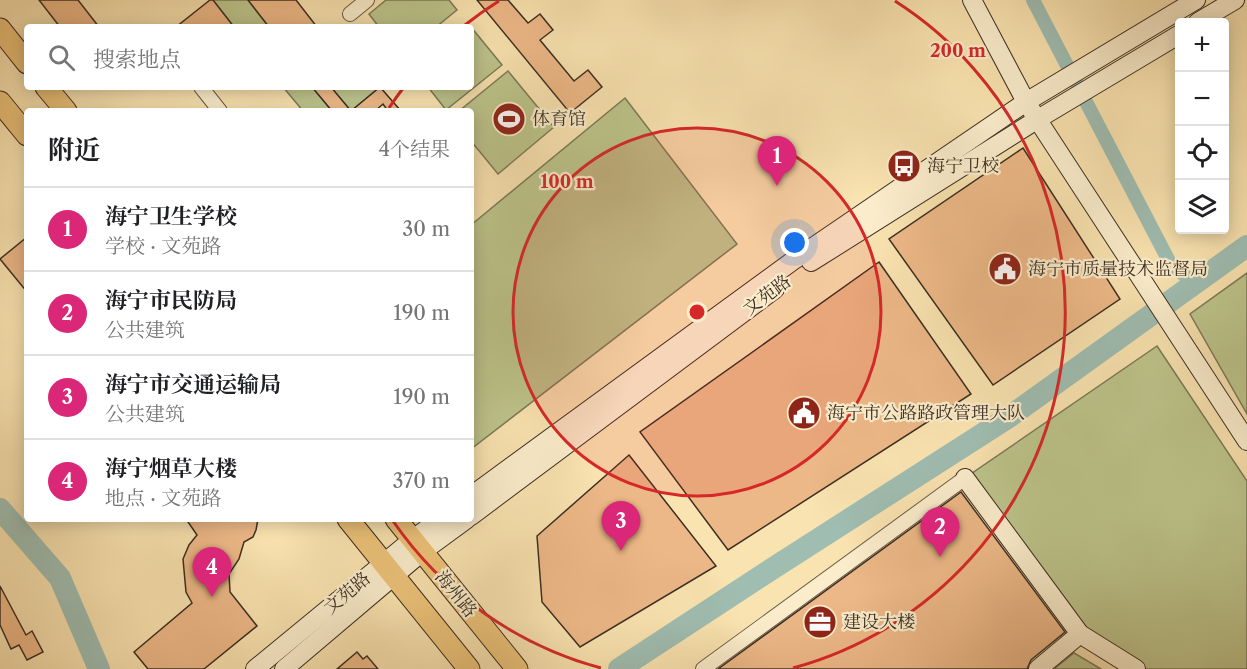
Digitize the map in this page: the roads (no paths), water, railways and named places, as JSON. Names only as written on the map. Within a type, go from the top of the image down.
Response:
[{"type":"main road","points":[[972,0],[1026,102],[1247,441]]},
{"type":"main road","name":"文苑路","points":[[474,494],[794,260],[1026,102],[1197,0]]},
{"type":"main road","points":[[1205,18],[1235,0]]},
{"type":"main road","points":[[0,30],[24,59]]},
{"type":"main road","name":"文苑路","points":[[474,514],[808,264],[1062,104],[1175,36]]},
{"type":"main road","points":[[48,90],[64,108]]},
{"type":"main road","points":[[0,102],[24,131]]},
{"type":"main road","points":[[965,478],[1080,634],[1136,669]]},
{"type":"main road","name":"海州路","points":[[350,522],[469,669]]},
{"type":"main road","name":"海州路","points":[[398,522],[517,669]]},
{"type":"main road","name":"文苑路","points":[[284,669],[417,546],[437,522]]},
{"type":"main road","name":"文苑路","points":[[417,546],[461,522]]},
{"type":"main road","name":"文苑路","points":[[255,669],[389,570]]},
{"type":"main road","points":[[1038,669],[1080,634]]},
{"type":"street","points":[[350,14],[367,0]]},
{"type":"street","points":[[203,90],[218,108]]},
{"type":"street","points":[[703,669],[965,478]]},
{"type":"waterway","points":[[1033,0],[1171,265],[1195,283]]},
{"type":"waterway","points":[[619,669],[1009,417],[1247,246]]},
{"type":"waterway","points":[[0,509],[60,578],[99,669]]},
{"type":"place","name":"体育馆","points":[[509,119]]},
{"type":"place","name":"海宁卫校","points":[[904,166]]},
{"type":"place","name":"海宁卫生学校","points":[[777,186]]},
{"type":"place","name":"海宁市质量技术监督局","points":[[1005,269]]},
{"type":"place","name":"海宁市公路路政管理大队","points":[[804,413]]},
{"type":"place","name":"海宁市交通运输局","points":[[621,551]]},
{"type":"place","name":"海宁市民防局","points":[[940,557]]},
{"type":"place","name":"海宁烟草大楼","points":[[212,597]]},
{"type":"place","name":"建设大楼","points":[[820,622]]}]
